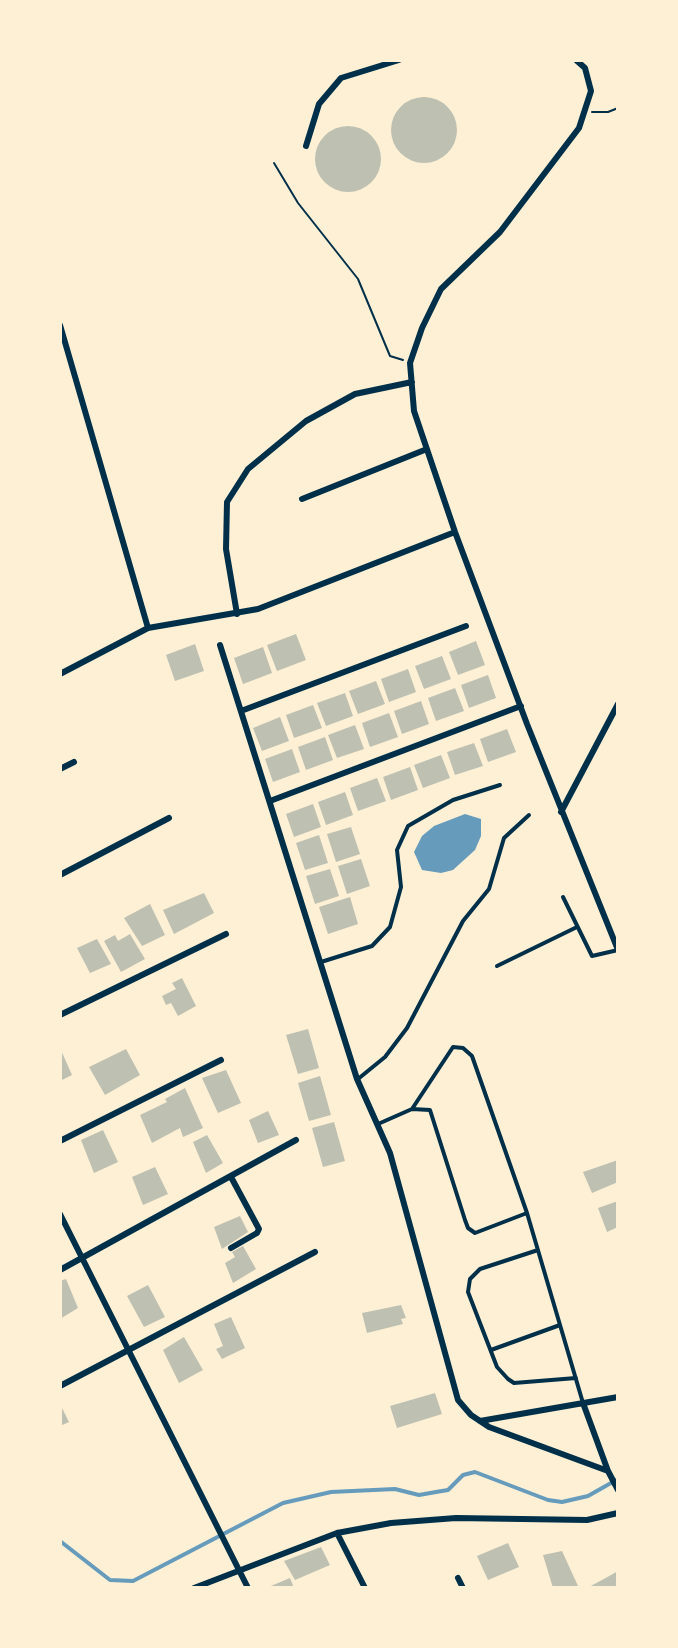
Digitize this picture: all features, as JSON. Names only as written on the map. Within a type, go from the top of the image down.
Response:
[{"type":"street","points":[[306,146],[319,104],[341,78],[399,60]]},
{"type":"street","points":[[576,60],[585,68],[591,91],[579,128],[507,224],[441,290],[422,328],[410,363],[414,411],[455,532],[561,812],[618,950]]},
{"type":"street","points":[[60,325],[147,628]]},
{"type":"street","points":[[237,614],[226,549],[227,502],[248,469],[306,421],[355,394],[412,382]]},
{"type":"street","points":[[302,499],[427,449]]},
{"type":"street","points":[[60,674],[147,628],[258,609],[455,532]]},
{"type":"street","points":[[241,711],[466,626]]},
{"type":"street","points":[[220,645],[357,1079],[390,1153],[458,1400],[489,1427],[610,1474]]},
{"type":"street","points":[[561,812],[618,704]]},
{"type":"street","points":[[270,801],[521,706]]},
{"type":"street","points":[[60,769],[74,762]]},
{"type":"street","points":[[60,875],[169,818]]},
{"type":"street","points":[[60,1015],[226,934]]},
{"type":"street","points":[[60,1141],[221,1060]]},
{"type":"street","points":[[60,1270],[296,1140]]},
{"type":"street","points":[[231,1177],[259,1229],[231,1248]]},
{"type":"street","points":[[60,1214],[227,1542],[248,1588]]},
{"type":"street","points":[[60,1386],[315,1252]]},
{"type":"street","points":[[480,1421],[618,1397]]},
{"type":"street","points":[[584,1403],[618,1490]]},
{"type":"street","points":[[194,1588],[337,1533],[391,1523],[445,1519],[587,1520],[618,1513]]},
{"type":"street","points":[[337,1533],[364,1588]]},
{"type":"street","points":[[458,1578],[463,1588]]},
{"type":"lane","points":[[320,962],[372,946],[390,927],[401,887],[397,850],[408,826],[453,800],[500,785]]},
{"type":"lane","points":[[357,1079],[385,1057],[407,1028],[463,921],[489,889],[504,838],[529,814]]},
{"type":"lane","points":[[563,897],[592,957],[618,950]]},
{"type":"lane","points":[[497,966],[577,927]]},
{"type":"lane","points":[[412,1109],[453,1047],[463,1048],[472,1056],[527,1213],[584,1403]]},
{"type":"lane","points":[[377,1124],[412,1109],[430,1110],[468,1228],[475,1233],[527,1213]]},
{"type":"lane","points":[[538,1250],[480,1269],[470,1279],[468,1292],[498,1367],[514,1383],[576,1378]]},
{"type":"lane","points":[[491,1350],[560,1325]]},
{"type":"path","points":[[585,110],[597,113],[618,108]]},
{"type":"path","points":[[274,163],[298,203],[358,279],[390,356],[410,363]]},
{"type":"water","points":[[465,814],[481,819],[481,836],[475,850],[453,870],[441,873],[422,870],[414,852],[422,836],[434,826]]},
{"type":"building","points":[[424,97],[437,99],[452,112],[457,130],[455,143],[442,158],[424,163],[411,161],[396,148],[391,130],[393,117],[406,102]]},
{"type":"building","points":[[342,126],[354,126],[366,131],[376,141],[381,159],[379,172],[366,187],[354,192],[342,192],[330,187],[320,177],[315,165],[315,153],[320,141],[330,131]]},
{"type":"building","points":[[296,634],[306,660],[277,671],[267,645]]},
{"type":"building","points":[[476,641],[485,665],[458,675],[449,652]]},
{"type":"building","points":[[195,644],[204,671],[175,681],[166,655]]},
{"type":"building","points":[[263,647],[272,673],[243,684],[234,658]]},
{"type":"building","points":[[442,656],[451,679],[424,689],[415,666]]},
{"type":"building","points":[[408,669],[416,692],[389,702],[381,679]]},
{"type":"building","points":[[488,675],[496,698],[469,708],[461,685]]},
{"type":"building","points":[[376,681],[385,704],[358,714],[349,691]]},
{"type":"building","points":[[455,688],[464,711],[436,721],[428,698]]},
{"type":"building","points":[[345,693],[353,716],[326,726],[317,703]]},
{"type":"building","points":[[421,701],[429,724],[402,734],[394,711]]},
{"type":"building","points":[[313,705],[322,728],[294,738],[286,715]]},
{"type":"building","points":[[389,713],[398,737],[370,747],[362,723]]},
{"type":"building","points":[[280,717],[289,741],[262,751],[253,728]]},
{"type":"building","points":[[355,725],[364,749],[337,758],[328,735]]},
{"type":"building","points":[[507,729],[516,752],[488,762],[480,739]]},
{"type":"building","points":[[325,737],[333,760],[306,770],[298,747]]},
{"type":"building","points":[[474,743],[483,766],[455,775],[447,752]]},
{"type":"building","points":[[292,749],[300,772],[273,782],[265,759]]},
{"type":"building","points":[[441,755],[450,778],[423,788],[414,765]]},
{"type":"building","points":[[410,767],[418,790],[391,800],[383,777]]},
{"type":"building","points":[[377,778],[386,801],[358,811],[350,788]]},
{"type":"building","points":[[345,792],[353,815],[326,825],[318,802]]},
{"type":"building","points":[[313,804],[321,827],[294,837],[286,814]]},
{"type":"building","points":[[351,827],[360,854],[336,862],[327,834]]},
{"type":"building","points":[[319,835],[328,863],[305,870],[296,843]]},
{"type":"building","points":[[361,859],[370,886],[347,894],[338,866]]},
{"type":"building","points":[[330,869],[339,896],[315,904],[306,876]]},
{"type":"building","points":[[204,893],[214,913],[174,934],[163,910]]},
{"type":"building","points":[[350,897],[358,924],[328,934],[319,907]]},
{"type":"building","points":[[150,904],[165,935],[142,946],[124,918]]},
{"type":"building","points":[[130,934],[145,959],[121,972],[104,941],[115,935],[118,941]]},
{"type":"building","points":[[97,939],[111,964],[90,973],[77,948]]},
{"type":"building","points":[[182,978],[196,1006],[178,1016],[171,1003],[166,1005],[162,996],[176,989],[172,983]]},
{"type":"building","points":[[308,1029],[319,1068],[298,1074],[286,1035]]},
{"type":"building","points":[[60,1048],[72,1075],[60,1081]]},
{"type":"building","points":[[126,1049],[140,1075],[105,1095],[89,1067]]},
{"type":"building","points":[[226,1070],[241,1103],[218,1113],[202,1078]]},
{"type":"building","points":[[320,1076],[331,1115],[309,1121],[298,1083]]},
{"type":"building","points":[[185,1088],[203,1128],[183,1137],[180,1128],[152,1143],[140,1115],[167,1102],[165,1099]]},
{"type":"building","points":[[268,1111],[279,1135],[258,1143],[249,1120]]},
{"type":"building","points":[[334,1122],[345,1161],[323,1167],[312,1128]]},
{"type":"building","points":[[103,1130],[118,1162],[94,1173],[81,1140]]},
{"type":"building","points":[[207,1135],[223,1163],[206,1173],[193,1142]]},
{"type":"building","points":[[618,1160],[618,1182],[592,1193],[583,1172]]},
{"type":"building","points":[[155,1167],[168,1194],[143,1205],[132,1177]]},
{"type":"building","points":[[618,1201],[618,1227],[607,1232],[598,1208]]},
{"type":"building","points":[[240,1216],[248,1232],[222,1249],[214,1227]]},
{"type":"building","points":[[243,1246],[256,1269],[233,1283],[225,1263],[235,1257],[232,1252]]},
{"type":"building","points":[[66,1279],[78,1308],[60,1319],[60,1281]]},
{"type":"building","points":[[148,1285],[165,1317],[144,1327],[127,1296]]},
{"type":"building","points":[[401,1305],[406,1318],[401,1319],[403,1324],[367,1333],[362,1313]]},
{"type":"building","points":[[231,1317],[245,1348],[222,1359],[216,1349],[223,1346],[214,1324]]},
{"type":"building","points":[[184,1337],[203,1370],[179,1383],[163,1350]]},
{"type":"building","points":[[435,1393],[442,1414],[397,1428],[390,1406]]},
{"type":"building","points":[[60,1404],[69,1422],[60,1426]]},
{"type":"building","points":[[508,1543],[519,1567],[488,1580],[477,1556]]},
{"type":"building","points":[[321,1547],[330,1565],[295,1580],[284,1561]]},
{"type":"building","points":[[562,1551],[578,1586],[553,1588],[543,1555]]},
{"type":"building","points":[[618,1571],[618,1588],[587,1588],[602,1580]]},
{"type":"building","points":[[290,1578],[294,1588],[266,1588]]},
{"type":"waterway","points":[[60,1541],[110,1580],[133,1581],[283,1503],[331,1492],[395,1489],[419,1495],[448,1490],[463,1475],[475,1472],[548,1500],[562,1502],[588,1496],[618,1479]]}]
